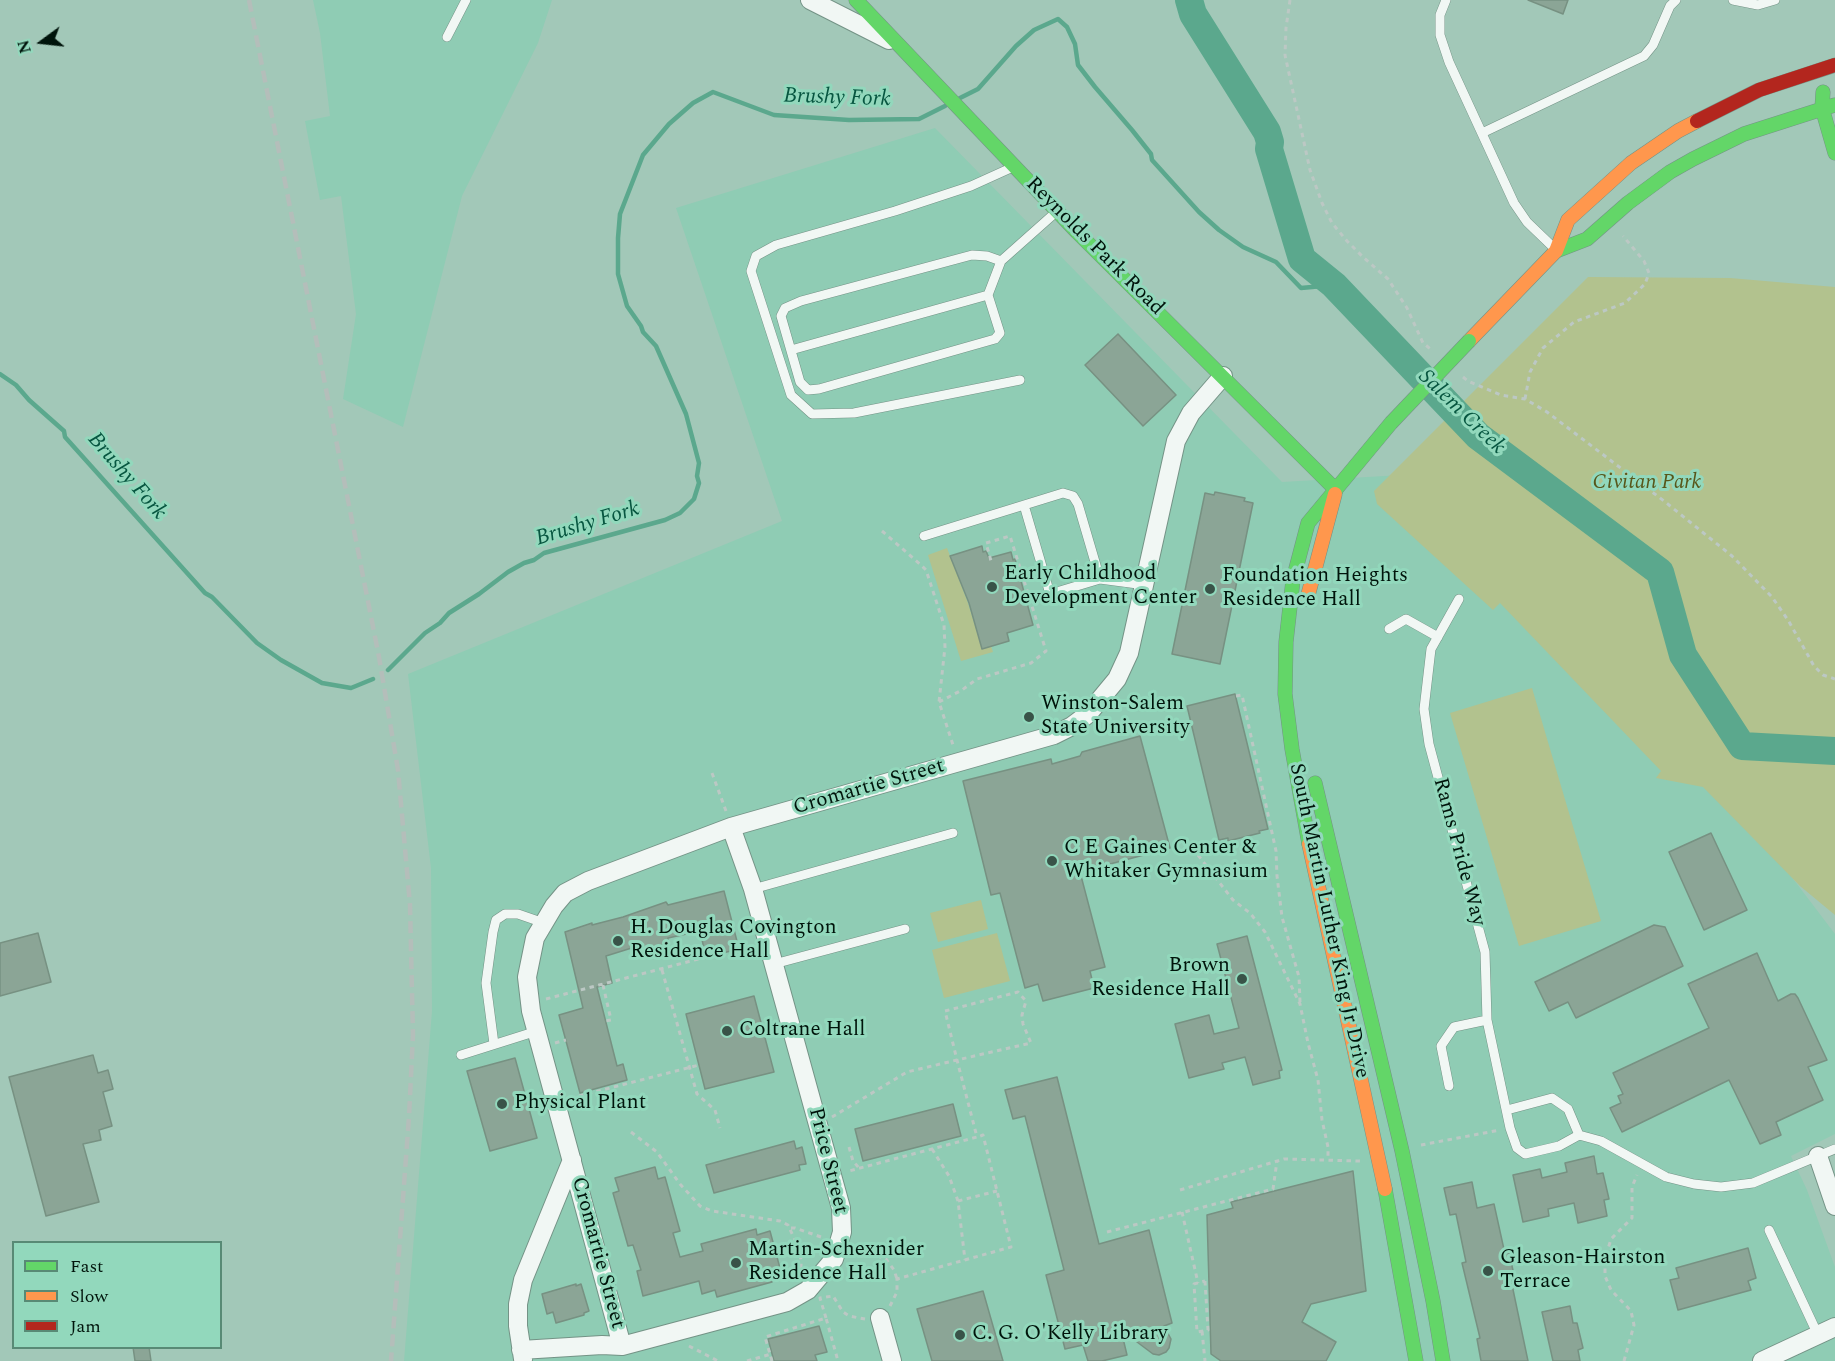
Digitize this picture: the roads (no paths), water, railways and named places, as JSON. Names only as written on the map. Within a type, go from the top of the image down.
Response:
[{"type":"main road","name":"Reynolds Park Road","points":[[856,0],[1057,211],[1336,490]]},
{"type":"main road","points":[[1832,70],[1828,106],[1835,153]]},
{"type":"main road","name":"South Martin Luther King Jr Drive","points":[[1416,1361],[1379,1156],[1309,847],[1292,749],[1285,694],[1286,642],[1293,580],[1308,523],[1391,423],[1556,251],[1568,220],[1610,180],[1654,147],[1731,102],[1759,90],[1832,70]]},
{"type":"main road","name":"South Martin Luther King Jr Drive","points":[[1556,251],[1587,240],[1649,187],[1693,159],[1744,134],[1828,106]]},
{"type":"main road","name":"South Martin Luther King Jr Drive","points":[[1301,634],[1301,623],[1336,490]]},
{"type":"main road","name":"South Martin Luther King Jr Drive","points":[[1311,766],[1402,1150],[1443,1361]]},
{"type":"street","points":[[810,0],[898,45]]},
{"type":"street","name":"Cromartie Street","points":[[622,1346],[531,1011],[527,976],[535,938],[554,906],[565,893],[588,881],[731,827],[1054,735],[1072,726],[1088,714],[1117,679],[1129,653],[1176,441],[1191,413],[1223,376]]},
{"type":"street","name":"Price Street","points":[[522,1355],[602,1345],[622,1346],[787,1302],[808,1290],[825,1273],[834,1259],[843,1222],[822,1117],[774,964],[752,883],[731,827]]},
{"type":"street","points":[[1818,1156],[1835,1206]]},
{"type":"street","name":"Cromartie Street","points":[[522,1355],[518,1304],[523,1280],[572,1160]]},
{"type":"street","points":[[880,1318],[892,1361]]},
{"type":"street","points":[[1762,1361],[1794,1350],[1835,1327]]},
{"type":"lane","points":[[447,37],[466,0]]},
{"type":"lane","points":[[1446,0],[1440,15],[1440,35],[1449,62],[1520,214],[1556,251]]},
{"type":"lane","points":[[1482,133],[1644,56],[1653,45],[1670,6],[1676,0]]},
{"type":"lane","points":[[1733,0],[1758,5],[1774,0]]},
{"type":"lane","points":[[1015,166],[950,193],[776,245],[756,256],[751,271],[791,394],[812,414],[854,413],[1020,380]]},
{"type":"lane","points":[[1001,261],[987,256],[972,255],[801,301],[785,308],[781,316],[800,382],[808,390],[819,389],[995,339],[999,333],[988,295],[1001,261],[1057,211]]},
{"type":"lane","points":[[791,350],[988,295]]},
{"type":"lane","points":[[924,536],[1064,493],[1073,496],[1078,504],[1100,579]]},
{"type":"lane","points":[[1024,505],[1050,594],[1100,579],[1144,585]]},
{"type":"lane","name":"Rams Pride Way","points":[[1459,599],[1431,649],[1424,709],[1429,744],[1485,952],[1487,1020],[1510,1128],[1517,1148],[1525,1154],[1559,1146],[1579,1135]]},
{"type":"lane","points":[[1389,629],[1406,619],[1438,637]]},
{"type":"lane","points":[[752,883],[953,833]]},
{"type":"lane","points":[[494,1044],[486,983],[492,932],[496,920],[505,914],[518,914],[544,924]]},
{"type":"lane","points":[[774,964],[905,929]]},
{"type":"lane","points":[[1449,1086],[1441,1046],[1454,1027],[1487,1020]]},
{"type":"lane","points":[[461,1054],[537,1031]]},
{"type":"lane","points":[[1507,1110],[1552,1098],[1568,1109],[1579,1135],[1601,1141],[1666,1177],[1694,1184],[1721,1186],[1753,1184],[1835,1149]]},
{"type":"lane","points":[[1769,1230],[1818,1335]]},
{"type":"waterway","name":"Salem Creek","points":[[1189,0],[1193,14],[1267,132],[1270,142],[1269,149],[1302,259],[1334,285],[1478,436],[1660,572],[1683,655],[1742,746],[1835,751]]},
{"type":"waterway","name":"Brushy Fork","points":[[960,98],[978,89],[1016,46],[1034,30],[1058,19],[1067,27],[1075,44],[1078,65],[1151,154],[1152,160],[1199,212],[1243,247],[1276,262],[1301,288],[1334,285]]},
{"type":"waterway","name":"Brushy Fork","points":[[388,670],[449,613],[524,563],[544,553],[665,520],[680,513],[694,499],[699,483],[697,476],[699,463],[686,414],[656,346],[643,332],[627,306],[618,274],[620,214],[643,155],[669,124],[693,103],[713,92],[774,115],[849,120],[919,119],[945,106]]},
{"type":"waterway","name":"Brushy Fork","points":[[0,374],[16,385],[29,400],[64,431],[65,437],[205,593],[212,597],[257,643],[281,660],[322,683],[351,688],[373,679]]},
{"type":"railway","points":[[249,0],[379,657],[398,770],[410,905],[413,1035],[391,1361]]},
{"type":"place","name":"Early Childhood Development Center","points":[[992,587]]},
{"type":"place","name":"Foundation Heights Residence Hall","points":[[1210,589]]},
{"type":"place","name":"Winston-Salem State University","points":[[1029,717]]},
{"type":"place","name":"C E Gaines Center & Whitaker Gymnasium","points":[[1052,861]]},
{"type":"place","name":"H. Douglas Covington Residence Hall","points":[[618,941]]},
{"type":"place","name":"Brown Residence Hall","points":[[1242,979]]},
{"type":"place","name":"Coltrane Hall","points":[[727,1031]]},
{"type":"place","name":"Physical Plant","points":[[502,1104]]},
{"type":"place","name":"Martin-Schexnider Residence Hall","points":[[736,1263]]},
{"type":"place","name":"Gleason-Hairston Terrace","points":[[1488,1271]]},
{"type":"place","name":"C. G. O'Kelly Library","points":[[960,1335]]},
{"type":"park label","name":"Civitan Park","points":[[1647,484]]}]
